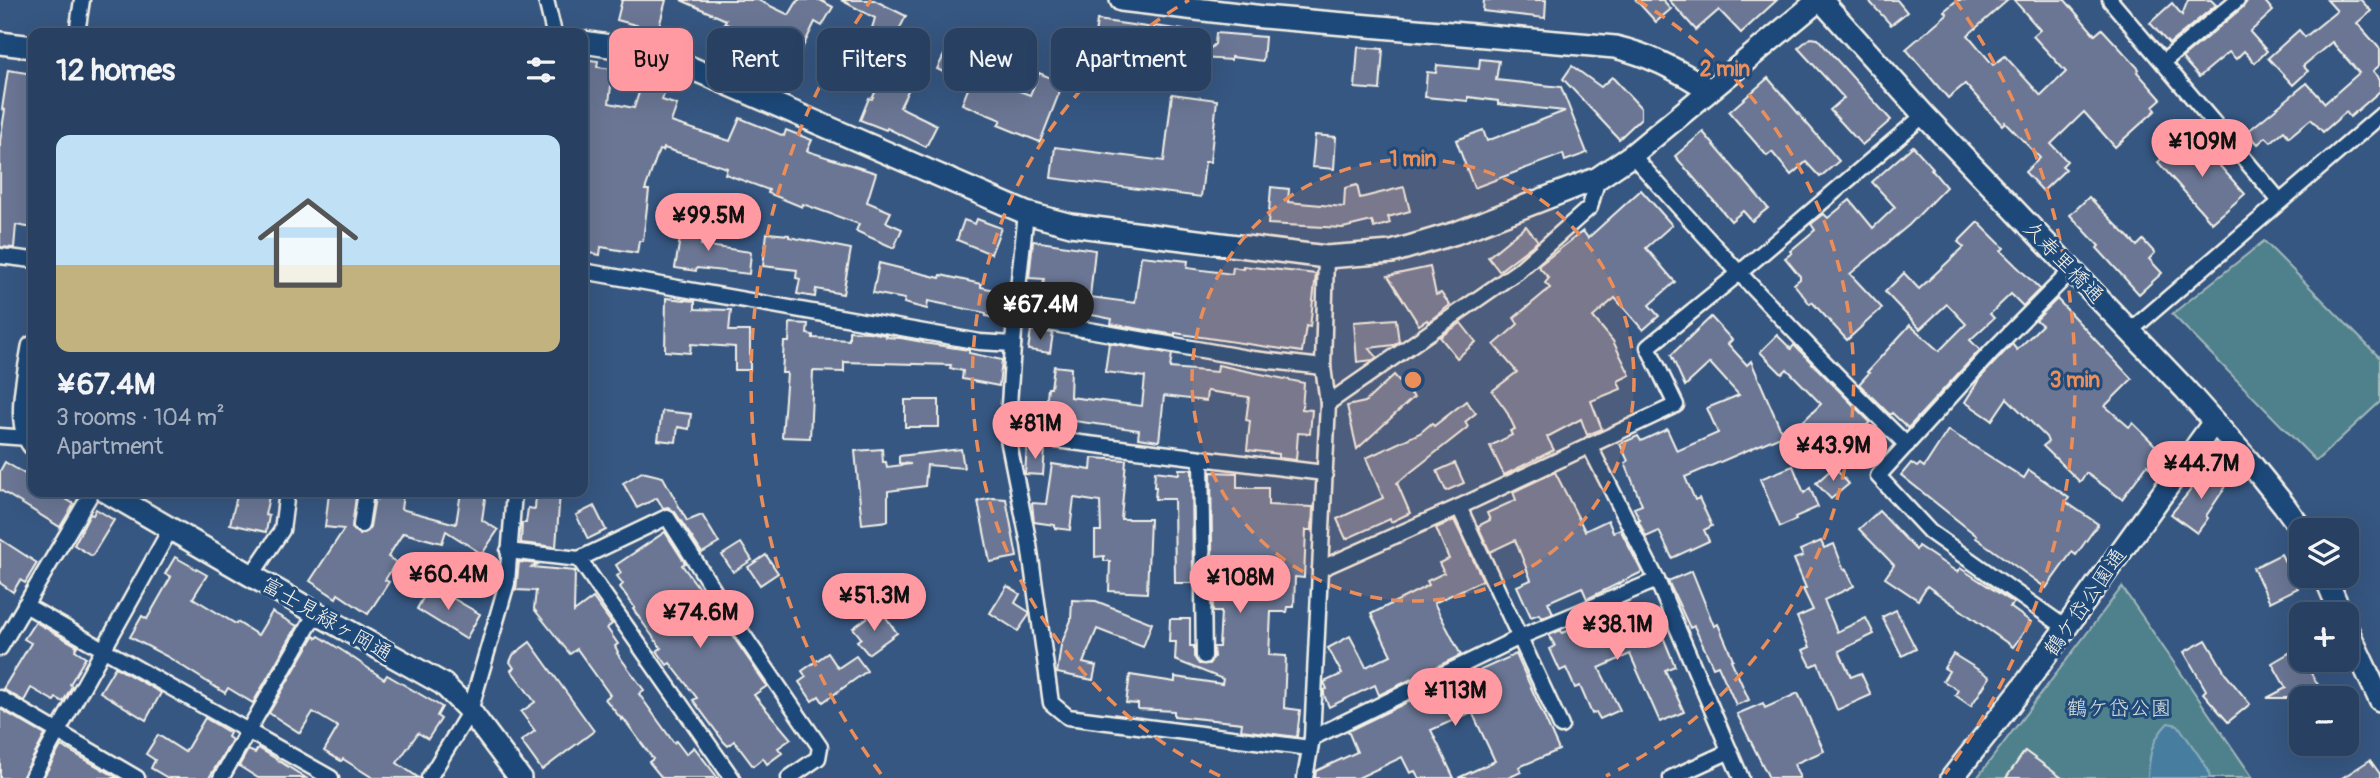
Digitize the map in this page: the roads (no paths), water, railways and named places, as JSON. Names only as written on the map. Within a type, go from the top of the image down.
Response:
[{"type":"street","points":[[77,28],[82,0]]},
{"type":"street","points":[[546,0],[553,28]]},
{"type":"street","points":[[1121,0],[1263,17],[1615,47],[1641,53],[1676,69],[1709,90]]},
{"type":"street","points":[[588,43],[643,51],[684,65],[1027,213],[1071,225],[1326,257],[1392,252],[1456,233],[1598,178],[1632,155],[1820,0]]},
{"type":"street","name":"久寿里橋通","points":[[1820,0],[1924,115],[2214,422],[2293,518]]},
{"type":"street","points":[[2110,0],[2279,200]]},
{"type":"street","points":[[2163,62],[2237,0]]},
{"type":"street","points":[[0,43],[28,46]]},
{"type":"street","points":[[1320,569],[1676,405],[1648,347],[1924,115]]},
{"type":"street","points":[[2130,331],[2279,200],[2380,116]]},
{"type":"street","points":[[1632,155],[1738,274],[1844,384],[1907,444]]},
{"type":"street","points":[[1328,403],[1518,271],[1590,207],[1598,178]]},
{"type":"street","points":[[1027,213],[1015,317],[1007,434],[1029,544],[1051,703],[1068,717],[1311,743],[1520,637],[1657,580]]},
{"type":"street","points":[[0,256],[28,259]]},
{"type":"street","points":[[1305,778],[1311,743],[1328,403],[1323,367],[1326,257]]},
{"type":"street","points":[[2066,628],[1930,533],[1878,476],[1991,352],[2072,270]]},
{"type":"street","points":[[588,272],[979,342],[1013,344]]},
{"type":"street","points":[[1015,317],[1253,359],[1323,367]]},
{"type":"street","points":[[28,388],[24,420],[28,432]]},
{"type":"street","name":"鶴ケ岱公園通","points":[[1952,778],[2066,628],[2214,422]]},
{"type":"street","points":[[1007,434],[1324,473]]},
{"type":"street","points":[[0,436],[28,441]]},
{"type":"street","points":[[1589,445],[1657,580],[1741,778]]},
{"type":"street","points":[[1201,459],[1204,656]]},
{"type":"street","points":[[0,649],[89,497]]},
{"type":"street","name":"富士見緑ヶ岡通","points":[[116,497],[443,684],[471,711],[520,778]]},
{"type":"street","points":[[251,576],[282,530],[286,497]]},
{"type":"street","points":[[361,525],[365,497]]},
{"type":"street","points":[[429,778],[471,711],[507,583],[513,497]]},
{"type":"street","points":[[1459,507],[1561,726]]},
{"type":"street","points":[[508,551],[579,559],[667,517],[820,747],[818,758],[789,778]]},
{"type":"street","points":[[32,778],[171,528]]},
{"type":"street","points":[[579,559],[732,778]]},
{"type":"street","points":[[25,605],[331,778]]},
{"type":"street","points":[[221,778],[316,613]]},
{"type":"street","points":[[2359,654],[2380,700]]},
{"type":"street","points":[[0,698],[137,778]]},
{"type":"street","points":[[1671,778],[1730,751]]},
{"type":"water","points":[[2168,723],[2178,725],[2208,769],[2210,778],[2148,778],[2152,748]]},
{"type":"park label","name":"鶴ケ岱公園","points":[[2119,708]]}]
